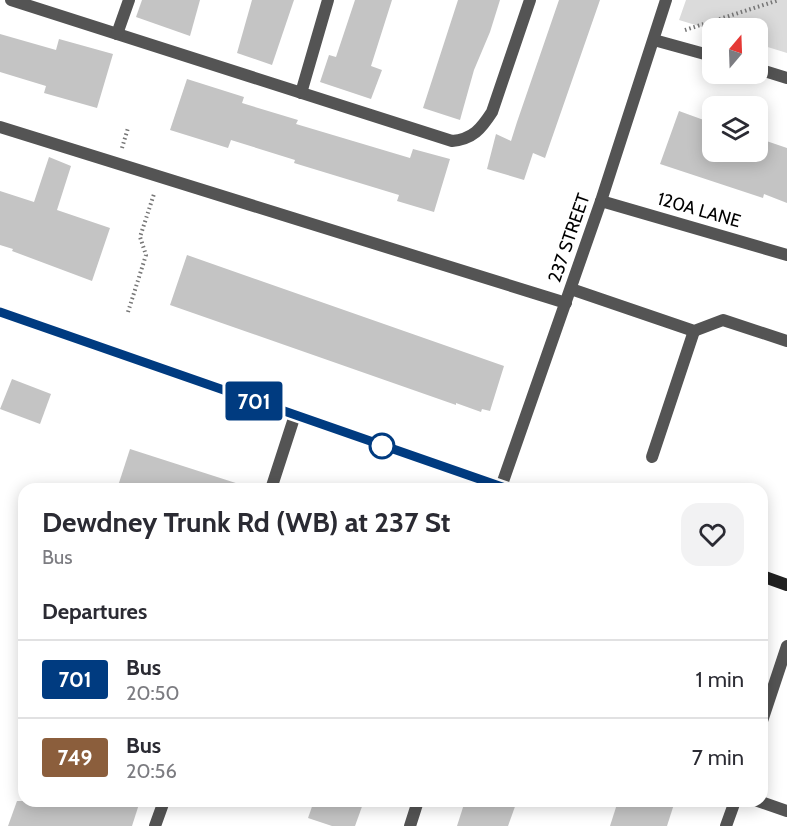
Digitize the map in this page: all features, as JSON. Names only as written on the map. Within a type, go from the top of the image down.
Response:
[{"type":"main road","points":[[0,312],[491,483]]},
{"type":"main road","points":[[768,578],[787,585]]},
{"type":"street","points":[[11,0],[452,141],[465,140],[484,124],[492,112],[530,0]]},
{"type":"street","points":[[117,34],[129,0]]},
{"type":"street","points":[[301,93],[328,0]]},
{"type":"street","name":"237 STREET","points":[[507,483],[666,0]]},
{"type":"street","points":[[654,40],[702,53]]},
{"type":"street","points":[[768,72],[787,78]]},
{"type":"street","points":[[0,127],[566,303]]},
{"type":"street","name":"120A LANE","points":[[601,201],[787,255]]},
{"type":"street","points":[[571,289],[694,331],[723,320],[787,342]]},
{"type":"street","points":[[652,457],[694,331]]},
{"type":"street","points":[[273,483],[295,415]]},
{"type":"street","points":[[768,703],[787,646]]},
{"type":"street","points":[[768,804],[787,811]]},
{"type":"street","points":[[155,826],[162,807]]},
{"type":"street","points":[[410,826],[416,807]]},
{"type":"street","points":[[726,826],[733,807]]},
{"type":"path","points":[[684,30],[780,0]]},
{"type":"path","points":[[128,312],[146,255],[140,237],[159,176]]},
{"type":"shaded area","points":[[686,0],[787,0],[787,53],[768,47],[768,18],[702,18],[702,27],[679,20]]},
{"type":"building","points":[[142,0],[200,0],[190,36],[136,17]]},
{"type":"building","points":[[252,0],[294,0],[272,65],[237,53]]},
{"type":"building","points":[[355,0],[392,0],[371,66],[382,70],[371,99],[320,82],[329,55],[336,57]]},
{"type":"building","points":[[458,0],[500,0],[474,70],[460,120],[423,108]]},
{"type":"building","points":[[559,0],[600,0],[545,158],[533,153],[524,180],[487,169],[496,134],[511,141]]},
{"type":"building","points":[[0,34],[56,50],[59,39],[113,54],[97,108],[44,93],[46,86],[0,72]]},
{"type":"building","points":[[187,79],[244,97],[242,103],[298,120],[296,124],[410,158],[413,149],[450,159],[434,212],[397,201],[399,195],[294,163],[295,160],[231,140],[228,148],[170,130]]},
{"type":"building","points":[[679,111],[702,119],[702,162],[768,162],[768,141],[787,148],[787,203],[764,194],[763,198],[660,164]]},
{"type":"building","points":[[49,157],[71,166],[57,210],[110,228],[92,281],[0,245],[0,191],[34,202]]},
{"type":"building","points":[[187,255],[504,366],[490,411],[482,409],[481,412],[456,403],[456,405],[170,305]]},
{"type":"building","points":[[12,379],[51,394],[40,424],[0,409]]},
{"type":"building","points":[[130,449],[236,483],[119,483]]},
{"type":"building","points":[[17,801],[18,807],[138,807],[132,826],[8,826]]},
{"type":"building","points":[[312,807],[362,807],[355,826],[332,826],[308,818]]},
{"type":"building","points":[[463,807],[515,807],[508,826],[457,826]]},
{"type":"building","points":[[616,807],[673,807],[667,826],[610,826]]},
{"type":"bus line","name":"701","points":[[0,312],[491,483]]}]
